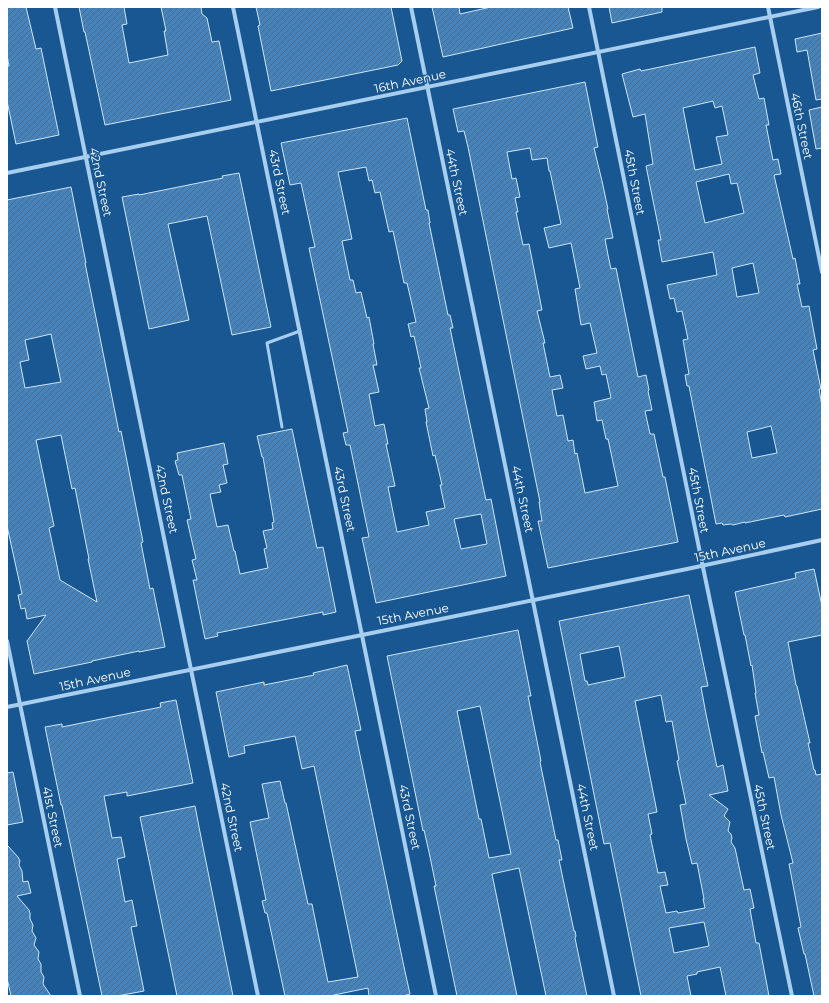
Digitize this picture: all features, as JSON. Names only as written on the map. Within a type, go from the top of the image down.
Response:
[{"type":"street","name":"42nd Street","points":[[55,7],[258,996]]},
{"type":"street","name":"43rd Street","points":[[233,7],[436,996]]},
{"type":"street","name":"44th Street","points":[[411,7],[614,996]]},
{"type":"street","name":"45th Street","points":[[589,7],[702,566],[792,996]]},
{"type":"street","name":"46th Street","points":[[768,7],[822,272]]},
{"type":"street","name":"16th Avenue","points":[[7,173],[818,7]]},
{"type":"street","name":"15th Avenue","points":[[7,707],[702,566],[822,540]]},
{"type":"street","name":"41st Street","points":[[7,641],[80,996]]},
{"type":"lane","points":[[282,427],[267,343],[300,331]]},
{"type":"building","points":[[7,7],[26,7],[36,49],[41,48],[59,135],[16,144],[7,101],[7,66],[9,66],[7,55]]},
{"type":"building","points":[[79,7],[124,7],[127,24],[122,25],[129,63],[168,55],[164,31],[166,31],[161,7],[201,7],[202,14],[207,18],[212,42],[219,41],[231,100],[105,125]]},
{"type":"building","points":[[256,7],[391,7],[402,61],[398,65],[271,91],[258,26],[260,25]]},
{"type":"building","points":[[432,7],[459,7],[460,14],[491,7],[568,7],[573,28],[443,57]]},
{"type":"building","points":[[609,7],[662,7],[662,12],[612,23]]},
{"type":"building","points":[[822,33],[822,99],[816,100],[807,50],[797,52],[795,39]]},
{"type":"building","points":[[755,47],[760,73],[753,75],[759,99],[764,98],[769,125],[766,125],[773,160],[778,159],[781,174],[774,175],[793,259],[795,258],[800,284],[797,284],[802,307],[809,306],[817,349],[813,350],[821,389],[819,389],[822,406],[822,509],[785,517],[784,515],[733,525],[723,525],[722,523],[716,524],[689,386],[687,386],[685,375],[689,374],[683,340],[688,339],[682,311],[677,312],[674,298],[670,299],[667,285],[717,275],[713,252],[662,262],[658,240],[661,240],[646,166],[653,164],[645,114],[633,117],[622,74],[640,69],[641,71]],"holes":[[[713,101],[715,108],[722,106],[728,135],[716,137],[722,164],[695,170],[683,108]],[[729,174],[731,184],[737,183],[744,213],[705,223],[696,182]],[[753,263],[759,293],[737,297],[732,268]],[[771,426],[777,453],[752,458],[747,432]]]},
{"type":"building","points":[[585,82],[598,147],[594,148],[613,238],[605,239],[608,255],[611,269],[616,268],[638,377],[646,375],[652,410],[645,411],[650,434],[654,434],[663,477],[665,477],[678,542],[548,568],[538,521],[542,521],[540,502],[468,147],[464,131],[458,132],[453,109]],"holes":[[[530,148],[532,160],[547,158],[561,224],[544,228],[549,248],[571,243],[580,288],[575,289],[581,325],[590,323],[597,353],[583,356],[586,369],[600,366],[602,375],[606,374],[611,398],[594,402],[597,421],[602,420],[606,439],[608,439],[618,486],[585,493],[573,440],[568,441],[563,415],[557,416],[552,390],[563,388],[560,375],[550,377],[543,343],[545,343],[537,311],[542,310],[529,244],[523,245],[516,212],[518,212],[515,198],[520,197],[516,178],[512,179],[507,152]]]},
{"type":"building","points":[[822,107],[822,148],[816,149],[809,110]]},
{"type":"building","points":[[407,118],[426,210],[428,210],[429,223],[448,315],[450,315],[453,328],[450,328],[486,500],[491,499],[506,576],[376,603],[362,538],[369,537],[350,445],[346,445],[343,433],[348,432],[309,248],[315,247],[301,183],[290,185],[281,143]],"holes":[[[366,167],[369,181],[372,180],[375,193],[380,192],[389,232],[393,231],[404,283],[407,283],[416,322],[408,324],[411,337],[414,336],[421,368],[419,368],[429,408],[425,409],[426,422],[433,456],[435,455],[442,485],[440,485],[445,508],[426,512],[429,525],[397,532],[388,487],[395,486],[386,444],[388,444],[384,424],[375,426],[369,394],[379,392],[373,365],[377,365],[369,317],[367,318],[361,292],[356,293],[353,280],[350,280],[342,241],[352,239],[338,172]],[[481,514],[487,544],[461,549],[454,519]]]},
{"type":"building","points":[[239,173],[271,327],[232,335],[207,216],[168,224],[189,320],[149,329],[122,197],[223,178],[222,176]]},
{"type":"building","points":[[71,187],[119,432],[121,431],[143,542],[141,543],[150,589],[153,588],[165,647],[139,651],[34,674],[27,641],[46,615],[27,619],[25,608],[21,609],[18,595],[22,594],[7,526],[7,200]],"holes":[[[51,334],[61,382],[25,388],[20,362],[29,360],[25,340]],[[61,435],[72,489],[75,488],[97,602],[60,580],[49,528],[54,526],[36,440]]]},
{"type":"building","points":[[292,429],[317,548],[323,547],[336,612],[323,615],[323,612],[217,633],[218,636],[205,639],[193,580],[197,580],[192,560],[196,559],[187,520],[191,519],[182,475],[179,475],[175,461],[178,460],[177,453],[224,443],[228,464],[223,465],[227,483],[219,485],[221,492],[210,494],[217,527],[228,525],[240,574],[268,568],[264,549],[267,548],[263,531],[273,529],[272,523],[274,522],[263,457],[257,436]]},
{"type":"building","points":[[814,569],[822,606],[822,635],[788,642],[796,685],[810,743],[808,743],[814,770],[816,775],[822,774],[822,996],[814,996],[798,928],[801,927],[789,864],[793,863],[781,815],[774,777],[769,778],[763,752],[762,753],[755,716],[759,715],[752,665],[751,666],[735,592],[796,578],[795,573]]},
{"type":"building","points":[[689,595],[708,686],[701,687],[706,714],[717,767],[723,765],[728,791],[709,795],[728,809],[724,816],[730,822],[728,831],[731,834],[731,842],[735,848],[744,890],[750,889],[754,908],[750,909],[756,943],[759,943],[769,996],[726,996],[720,967],[697,972],[697,974],[687,976],[691,996],[641,996],[610,843],[604,844],[559,621]],"holes":[[[619,646],[625,677],[588,685],[587,681],[585,681],[580,654]],[[661,695],[666,722],[672,721],[679,760],[677,761],[686,804],[680,805],[692,864],[697,863],[705,908],[678,913],[677,911],[666,913],[660,886],[668,885],[665,872],[658,873],[650,835],[652,834],[648,814],[657,812],[635,701]],[[704,922],[709,946],[674,953],[669,928]]]},
{"type":"building","points":[[518,630],[531,696],[528,696],[540,762],[556,840],[558,840],[562,860],[559,860],[575,931],[575,938],[587,996],[546,996],[519,868],[492,874],[517,996],[457,996],[434,886],[436,886],[429,852],[424,830],[423,831],[387,656]],"holes":[[[480,706],[511,854],[489,858],[481,819],[479,819],[457,711]]]},
{"type":"building","points":[[347,665],[361,730],[355,731],[410,994],[403,996],[369,996],[368,988],[329,996],[285,996],[267,913],[265,913],[262,901],[266,900],[250,822],[269,818],[262,784],[280,781],[308,904],[312,904],[328,982],[358,977],[314,766],[302,769],[295,736],[244,746],[245,753],[229,757],[216,692],[264,682],[264,685],[314,675],[313,673]]},
{"type":"building","points":[[176,700],[193,783],[127,796],[127,792],[104,796],[112,838],[121,837],[125,857],[117,859],[125,902],[132,900],[137,926],[131,927],[144,991],[117,996],[102,996],[45,727],[62,724],[62,727],[161,707],[160,703]]},
{"type":"building","points":[[13,772],[23,822],[7,825],[7,773]]},
{"type":"building","points":[[195,806],[233,996],[177,996],[140,817]]},
{"type":"building","points":[[7,845],[20,861],[19,865],[22,871],[23,882],[28,881],[31,893],[17,896],[29,910],[30,919],[33,925],[32,931],[36,938],[34,945],[39,952],[38,959],[41,964],[41,972],[44,977],[43,984],[51,996],[11,996],[7,978]]}]
